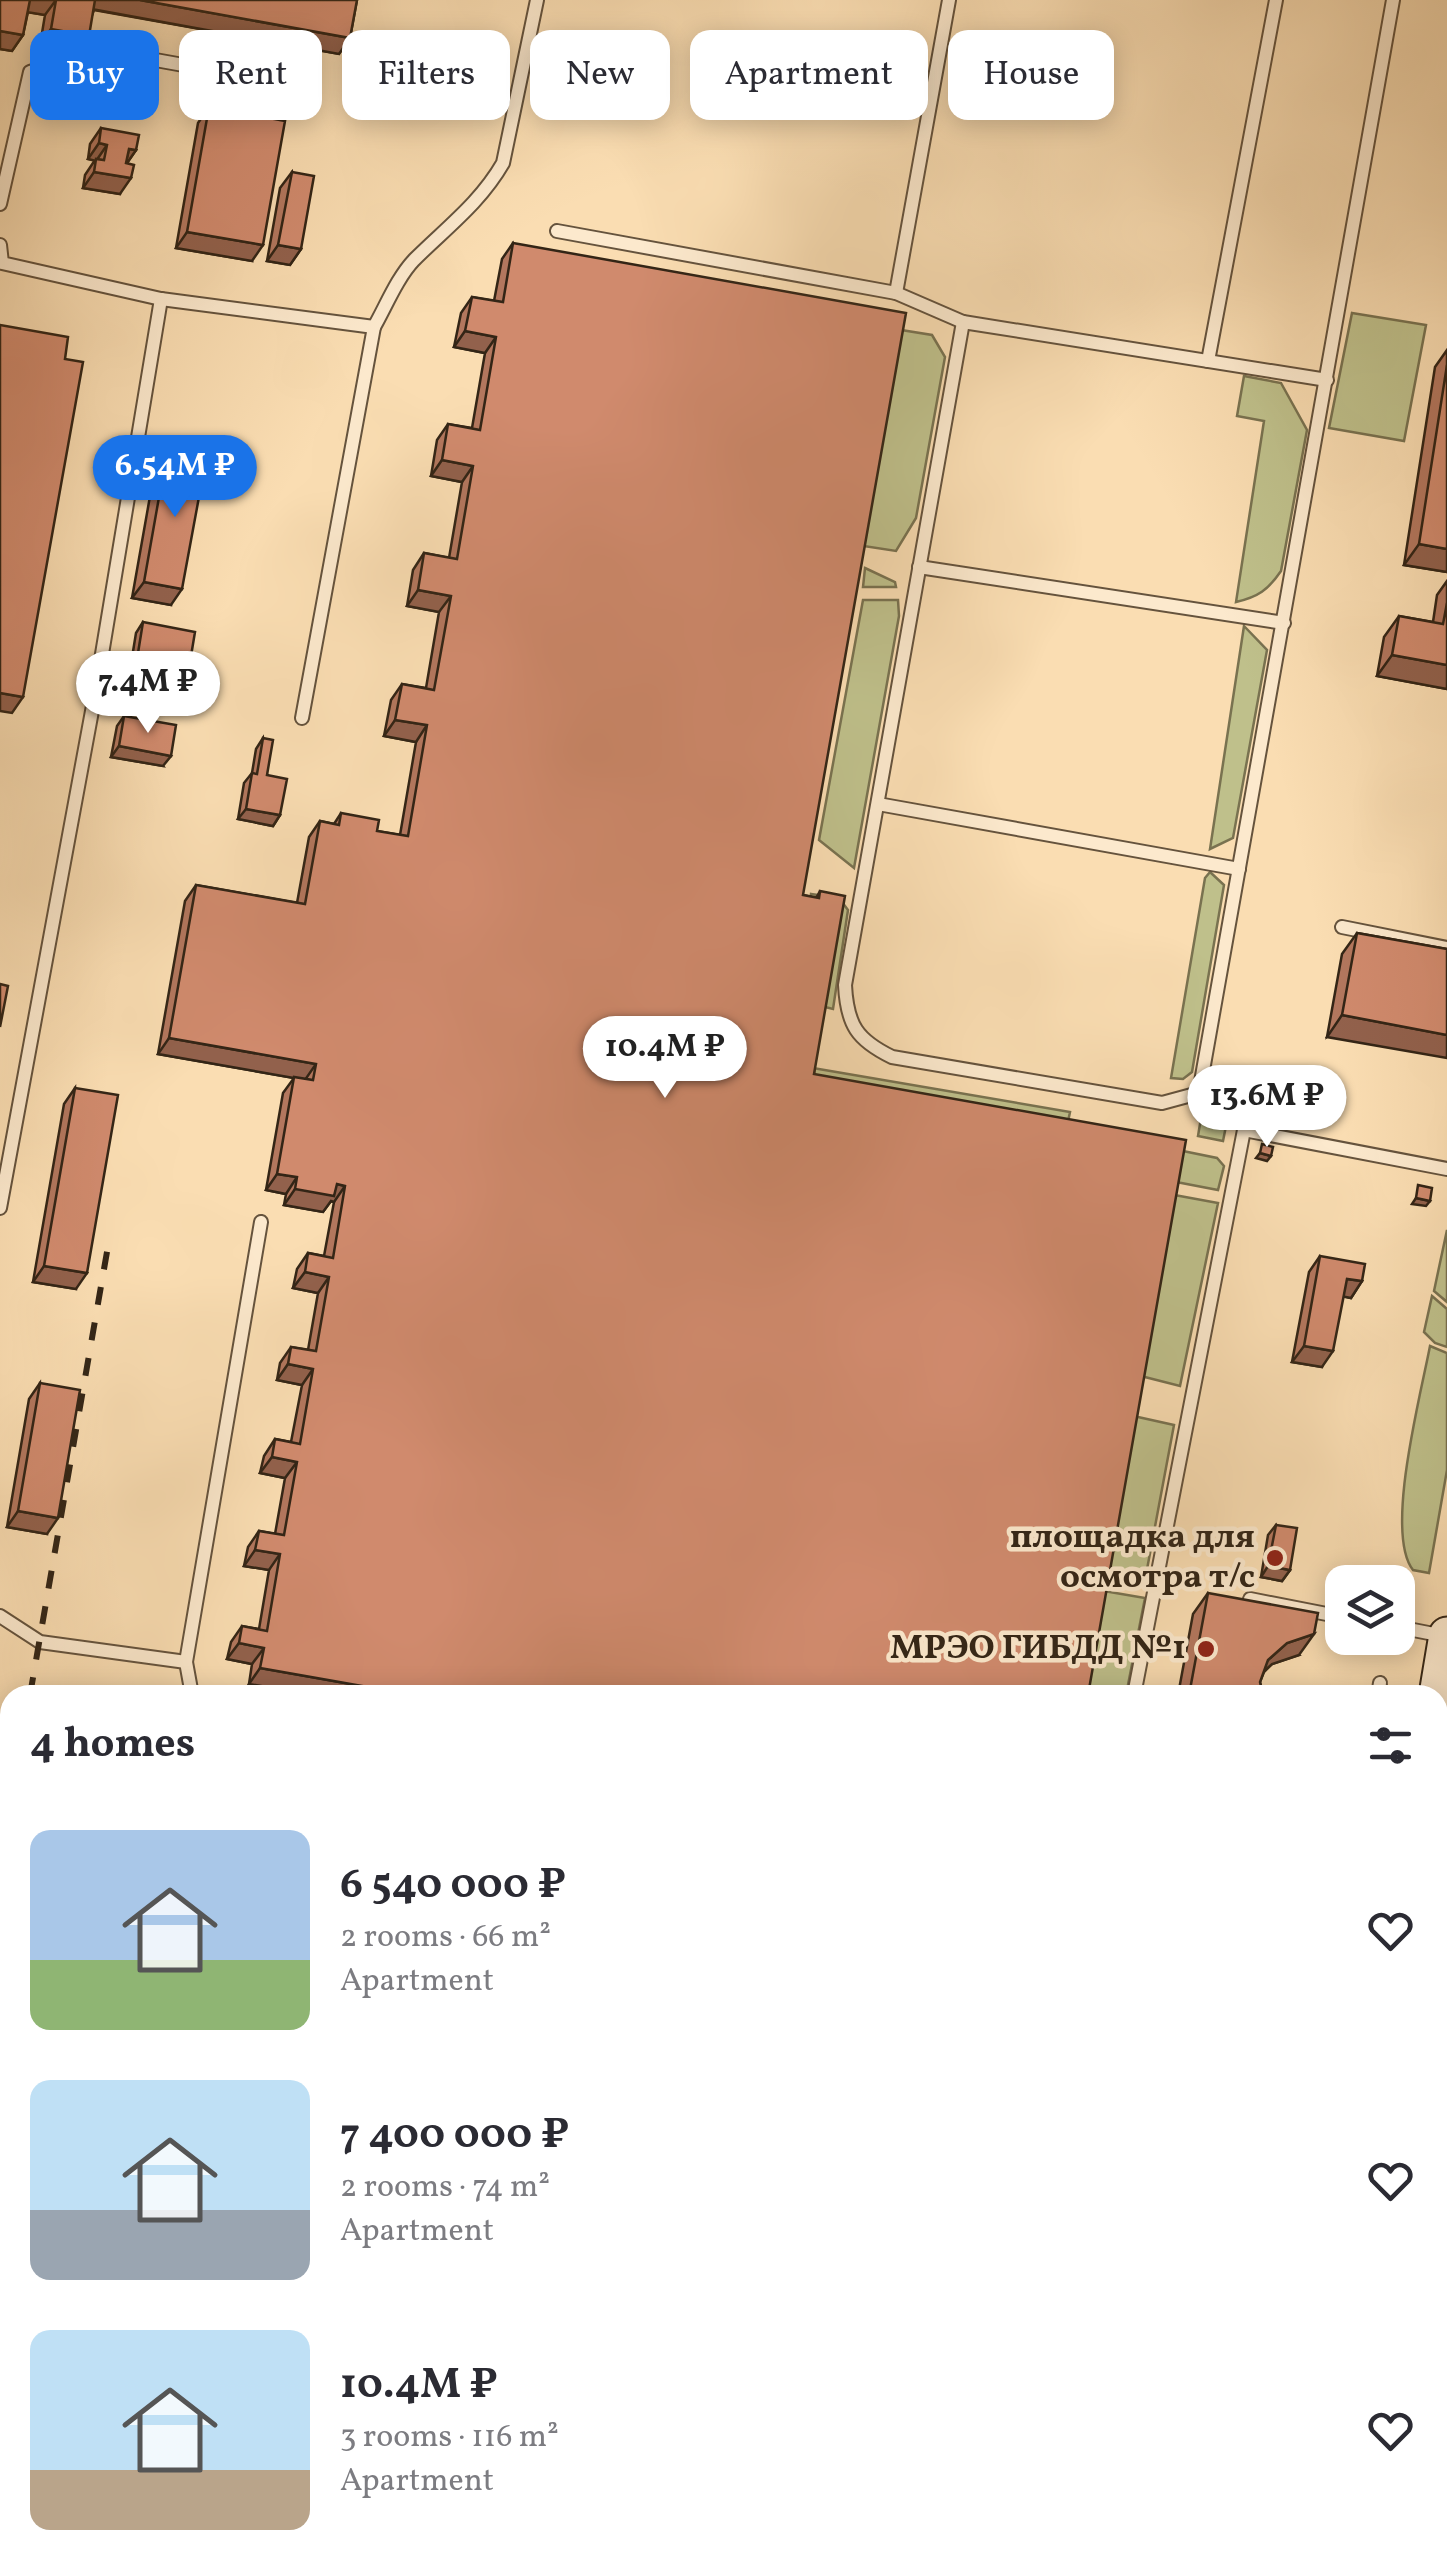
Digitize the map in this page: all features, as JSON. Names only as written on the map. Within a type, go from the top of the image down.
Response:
[{"type":"street","points":[[1438,1685],[1447,1636]]},
{"type":"lane","points":[[302,718],[374,327],[411,263],[490,186],[503,163],[538,0]]},
{"type":"lane","points":[[896,293],[949,0]]},
{"type":"lane","points":[[1208,361],[1276,0]]},
{"type":"lane","points":[[1199,1093],[1393,0]]},
{"type":"lane","points":[[0,204],[30,72],[100,50],[179,64]]},
{"type":"lane","points":[[557,230],[896,293],[963,322],[1328,380]]},
{"type":"lane","points":[[0,245],[2,262],[161,298],[374,327]]},
{"type":"lane","points":[[0,1208],[97,684],[161,298]]},
{"type":"lane","points":[[963,322],[846,985],[846,1009],[855,1031],[892,1058],[1162,1103],[1199,1093],[1218,1093],[1236,1100],[1244,1130],[1136,1685]]},
{"type":"lane","points":[[920,567],[1284,623]]},
{"type":"lane","points":[[878,804],[1240,869]]},
{"type":"lane","points":[[1342,927],[1447,948]]},
{"type":"lane","points":[[1244,1130],[1447,1169]]},
{"type":"lane","points":[[190,1685],[186,1662],[260,1222]]},
{"type":"lane","points":[[1250,1599],[1325,1614]]},
{"type":"lane","points":[[0,1616],[40,1642],[186,1662]]},
{"type":"lane","points":[[1415,1631],[1447,1636]]},
{"type":"green space","points":[[1352,313],[1426,325],[1404,441],[1329,428]]},
{"type":"green space","points":[[895,329],[932,335],[945,357],[916,518],[896,551],[857,545]]},
{"type":"green space","points":[[1244,376],[1281,383],[1307,430],[1281,571],[1262,592],[1236,602],[1264,421],[1237,416]]},
{"type":"green space","points":[[865,568],[895,582],[896,587],[863,587]]},
{"type":"green space","points":[[863,600],[898,600],[899,616],[854,868],[819,840]]},
{"type":"green space","points":[[1244,626],[1267,650],[1233,838],[1210,849]]},
{"type":"green space","points":[[1210,872],[1224,885],[1192,1072],[1183,1079],[1171,1078],[1205,878]]},
{"type":"green space","points":[[811,894],[839,898],[848,910],[833,1009],[817,1005]]},
{"type":"green space","points":[[807,1067],[1070,1112],[1065,1136],[803,1090]]},
{"type":"green space","points":[[1203,1106],[1229,1111],[1223,1141],[1198,1136]]},
{"type":"green space","points":[[1178,1150],[1217,1158],[1224,1166],[1218,1190],[1171,1181]]},
{"type":"green space","points":[[1169,1194],[1218,1203],[1180,1386],[1137,1375]]},
{"type":"green space","points":[[1447,1230],[1447,1302],[1434,1291]]},
{"type":"green space","points":[[1432,1296],[1447,1309],[1447,1347],[1435,1343],[1424,1332]]},
{"type":"green space","points":[[1430,1346],[1447,1353],[1447,1470],[1429,1573],[1415,1570],[1415,1565],[1411,1565],[1402,1526],[1413,1428]]},
{"type":"green space","points":[[1129,1415],[1174,1425],[1145,1580],[1101,1573]]},
{"type":"green space","points":[[1098,1590],[1145,1598],[1128,1685],[1082,1685]]},
{"type":"building","points":[[0,0],[30,0],[23,35],[0,31]]},
{"type":"building","points":[[56,0],[95,0],[90,30],[51,29]]},
{"type":"building","points":[[140,0],[357,0],[351,30],[342,30],[342,37]]},
{"type":"building","points":[[207,120],[285,121],[263,245],[187,232]]},
{"type":"building","points":[[101,128],[139,135],[136,150],[129,149],[126,163],[134,165],[131,178],[94,172],[96,159],[104,160],[107,145],[99,143]]},
{"type":"building","points":[[292,172],[314,176],[301,249],[278,245]]},
{"type":"building","points":[[513,243],[906,313],[803,895],[819,898],[820,891],[845,896],[814,1074],[1186,1140],[1090,1685],[356,1685],[260,1668],[264,1648],[239,1643],[242,1626],[267,1631],[280,1554],[255,1550],[259,1531],[284,1535],[297,1462],[272,1457],[275,1439],[300,1444],[313,1369],[288,1364],[291,1347],[316,1351],[329,1277],[305,1272],[308,1253],[333,1258],[345,1186],[337,1184],[334,1196],[295,1189],[297,1177],[277,1174],[294,1077],[313,1080],[316,1064],[169,1038],[196,885],[305,904],[320,821],[339,825],[341,813],[379,820],[377,831],[408,836],[427,725],[395,720],[402,684],[434,690],[451,596],[418,590],[424,553],[457,559],[473,466],[442,460],[448,424],[480,430],[496,337],[465,331],[472,297],[503,302]]},
{"type":"building","points":[[0,325],[68,337],[65,359],[83,362],[23,697],[0,693]]},
{"type":"building","points":[[1447,365],[1447,549],[1419,544]]},
{"type":"building","points":[[167,452],[206,459],[182,589],[144,582]]},
{"type":"building","points":[[1447,603],[1447,665],[1392,655],[1399,616],[1443,624]]},
{"type":"building","points":[[143,622],[195,632],[190,662],[138,653]]},
{"type":"building","points":[[124,716],[176,725],[171,756],[119,746]]},
{"type":"building","points":[[263,738],[273,740],[267,775],[287,779],[280,815],[246,809]]},
{"type":"building","points":[[1357,933],[1447,949],[1447,1035],[1342,1015]]},
{"type":"building","points":[[0,984],[8,986],[0,1027]]},
{"type":"building","points":[[75,1088],[118,1095],[87,1273],[44,1266]]},
{"type":"building","points":[[1262,1144],[1273,1147],[1271,1156],[1260,1153]]},
{"type":"building","points":[[1418,1185],[1432,1188],[1430,1201],[1416,1198]]},
{"type":"building","points":[[1320,1256],[1365,1264],[1362,1281],[1347,1279],[1333,1351],[1304,1346]]},
{"type":"building","points":[[40,1383],[80,1390],[58,1518],[18,1511]]},
{"type":"building","points":[[1276,1525],[1297,1528],[1290,1570],[1268,1566]]},
{"type":"building","points":[[1208,1593],[1318,1613],[1314,1634],[1287,1643],[1268,1660],[1261,1685],[1191,1685]]},
{"type":"railway","points":[[32,1685],[108,1246]]},
{"type":"place","name":"площадка для осмотра т/с","points":[[1275,1558]]},
{"type":"place","name":"МРЭО ГИБДД №1","points":[[1206,1649]]}]
